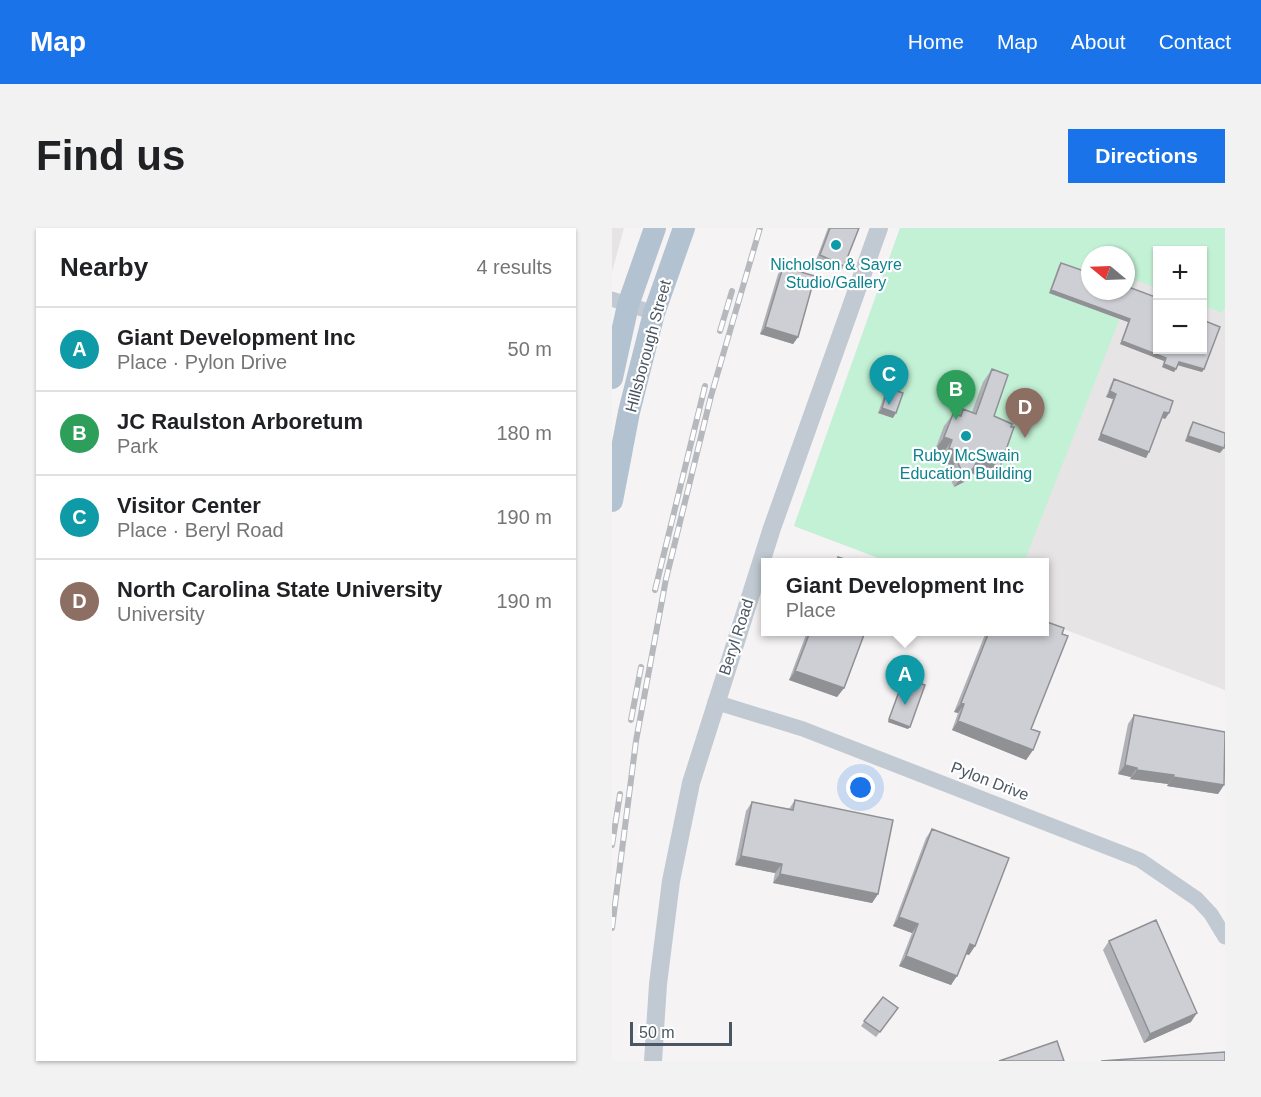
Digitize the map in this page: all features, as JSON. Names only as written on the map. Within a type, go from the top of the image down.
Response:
[{"type":"main road","name":"Hillsborough Street","points":[[612,378],[620,302],[655,228]]},
{"type":"main road","name":"Hillsborough Street","points":[[612,501],[629,412],[654,313],[684,228]]},
{"type":"street","name":"Beryl Road","points":[[762,558],[879,228]]},
{"type":"street","points":[[620,302],[654,313]]},
{"type":"street","name":"Beryl Road","points":[[653,1061],[658,984],[671,881],[691,783],[761,562]]},
{"type":"street","name":"Pylon Drive","points":[[715,702],[811,732],[1140,860],[1197,899],[1211,914],[1225,937]]},
{"type":"shaded area","points":[[612,228],[624,228],[612,272]]},
{"type":"shaded area","points":[[900,228],[1225,228],[1225,690],[1049,624],[1049,558],[878,558],[794,526]]},
{"type":"green space","points":[[900,228],[1225,228],[1225,307],[1222,313],[1207,307],[1207,246],[1153,246],[1153,287],[1135,280],[1135,246],[1081,246],[1081,300],[1127,300],[1026,558],[878,558],[794,526]]},
{"type":"building","name":"Nicholson & Sayre Studio/Gallery","points":[[830,228],[859,228],[844,266],[820,255]]},
{"type":"building","points":[[1061,263],[1081,270],[1081,300],[1135,300],[1135,289],[1153,296],[1153,353],[1122,341],[1130,319],[1051,290]]},
{"type":"building","points":[[783,267],[815,276],[798,337],[765,327]]},
{"type":"building","points":[[1207,322],[1220,327],[1204,369],[1179,362],[1176,369],[1164,364],[1166,358],[1156,354],[1207,354]]},
{"type":"building","name":"Ruby McSwain Education Building","points":[[992,369],[1008,375],[994,416],[1014,427],[1000,467],[978,459],[973,469],[963,474],[958,463],[962,453],[949,448],[952,440],[944,437],[953,414],[961,416],[963,409],[976,414]]},
{"type":"building","points":[[1114,379],[1173,401],[1169,413],[1164,412],[1149,452],[1101,434],[1116,394],[1110,391]]},
{"type":"building","points":[[888,388],[903,393],[896,413],[882,408]]},
{"type":"building","points":[[1193,422],[1225,433],[1224,448],[1188,436]]},
{"type":"building","points":[[1049,623],[1064,628],[1062,634],[1068,636],[1031,729],[1040,732],[1033,750],[958,721],[964,704],[961,703],[987,636],[1049,636]]},
{"type":"building","points":[[808,636],[864,636],[844,688],[795,671]]},
{"type":"building","points":[[904,678],[925,685],[910,727],[889,719]]},
{"type":"building","points":[[1134,715],[1225,732],[1224,785],[1137,770],[1137,768],[1125,765]]},
{"type":"building","points":[[795,800],[893,820],[878,894],[780,874],[782,864],[741,856],[752,802],[793,810]]},
{"type":"building","points":[[932,829],[1009,858],[975,946],[970,944],[957,976],[906,956],[918,924],[899,917]]},
{"type":"building","points":[[1156,920],[1197,1013],[1150,1034],[1109,941]]},
{"type":"building","points":[[883,997],[898,1008],[880,1032],[864,1021]]},
{"type":"building","points":[[1057,1041],[1064,1061],[999,1061]]},
{"type":"building","points":[[1225,1052],[1225,1061],[1101,1061]]},
{"type":"railway","points":[[612,928],[636,741],[666,579],[711,396],[760,228]]},
{"type":"railway","points":[[720,331],[732,291]]},
{"type":"railway","points":[[655,590],[705,386]]},
{"type":"railway","points":[[631,720],[641,667]]},
{"type":"railway","points":[[612,845],[620,794]]},
{"type":"place","name":"Nicholson & Sayre Studio/Gallery","points":[[836,245]]},
{"type":"place","name":"Visitor Center","points":[[889,405]]},
{"type":"place","name":"JC Raulston Arboretum","points":[[956,420]]},
{"type":"place","name":"Ruby McSwain Education Building","points":[[966,436]]},
{"type":"place","name":"North Carolina State University","points":[[1025,438]]},
{"type":"place","name":"Giant Development Inc","points":[[905,705]]}]
